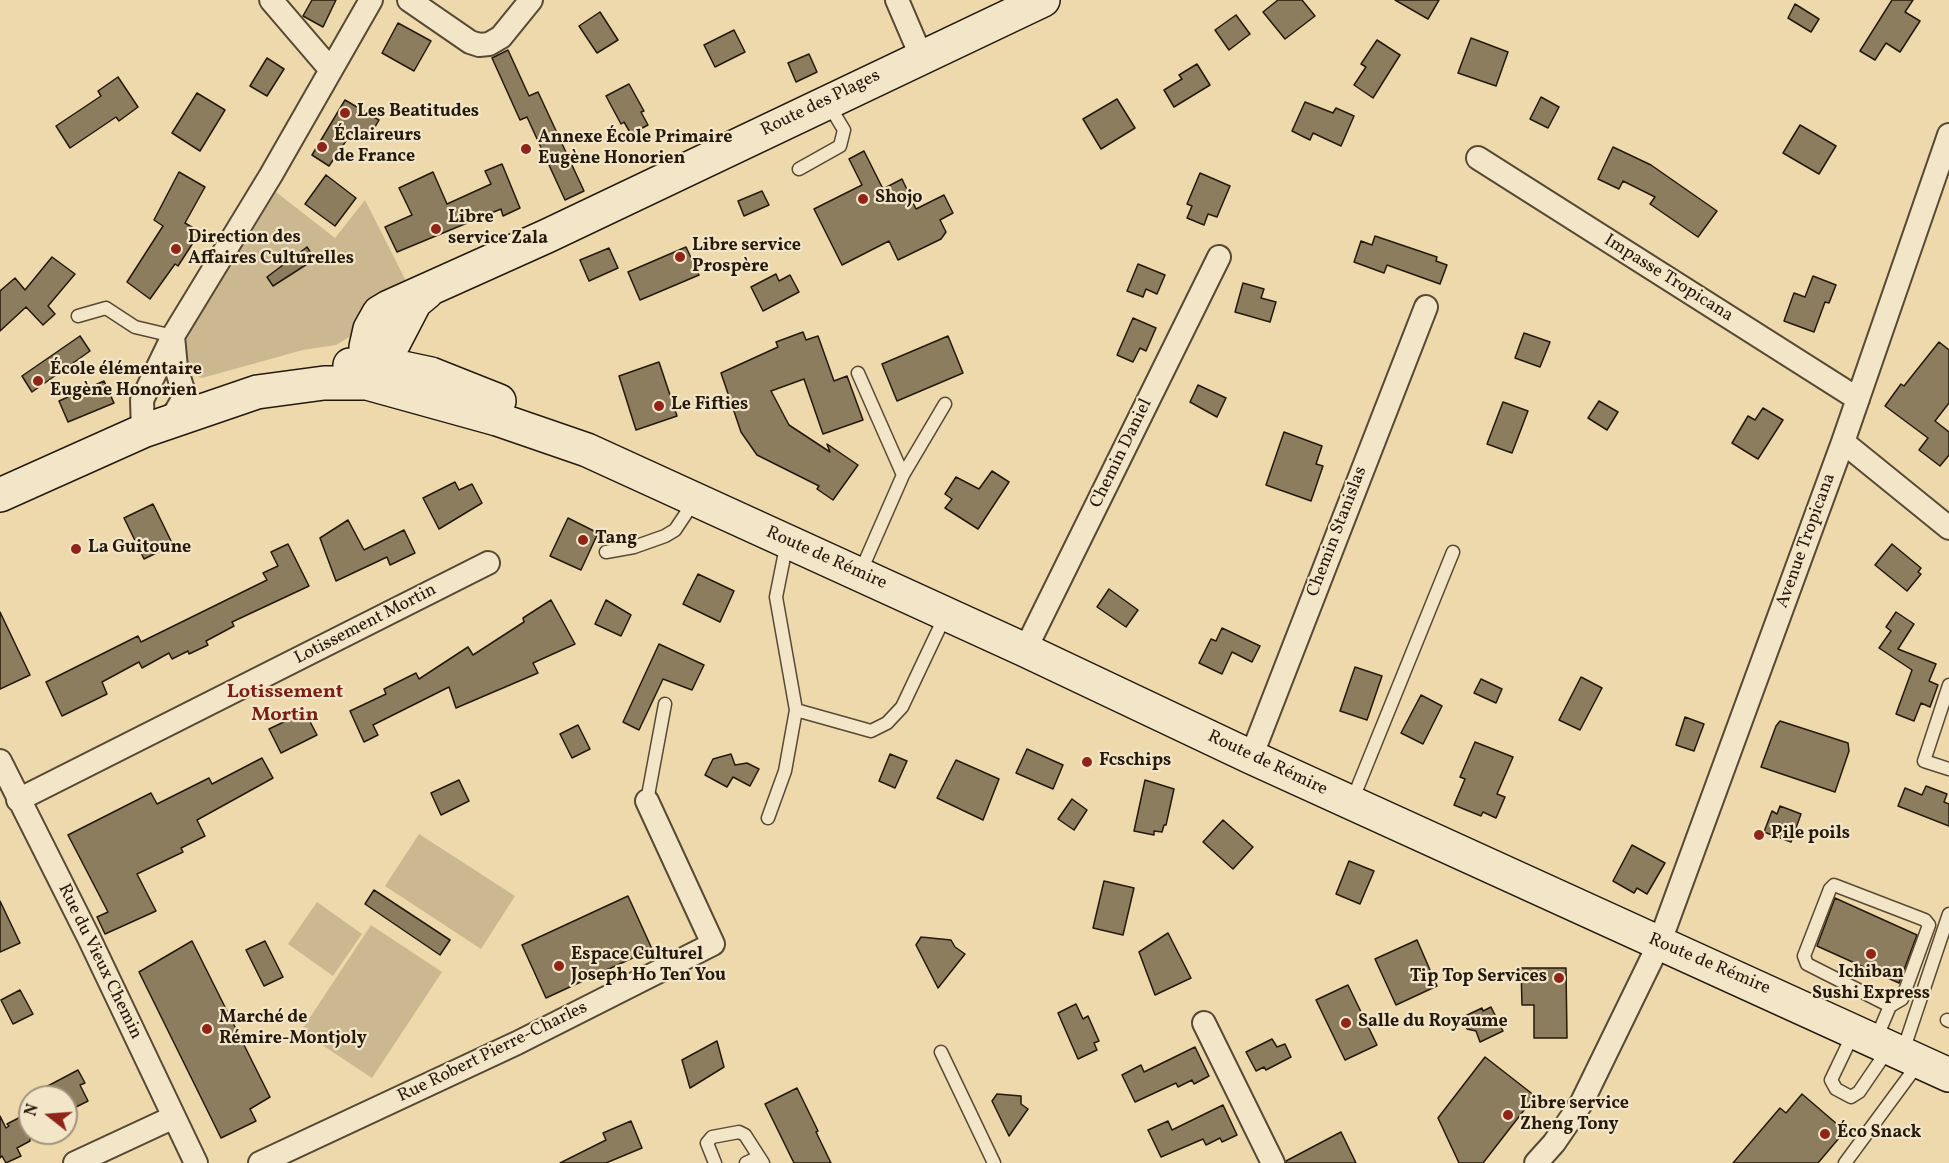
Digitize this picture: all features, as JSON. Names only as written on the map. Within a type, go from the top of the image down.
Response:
[{"type":"main road","name":"Route des Plages","points":[[366,375],[366,347],[370,329],[379,313],[436,285],[547,237],[921,56],[1043,0]]},
{"type":"main road","name":"Route des Plages","points":[[366,375],[388,354],[415,302],[436,285]]},
{"type":"main road","points":[[400,327],[402,344],[407,357],[430,374]]},
{"type":"main road","name":"Route de Rémire","points":[[0,495],[166,417],[219,383],[283,367],[337,364],[587,450],[1659,944],[1899,1051]]},
{"type":"main road","name":"Route de Rémire","points":[[366,375],[398,367],[430,374],[551,423],[587,450]]},
{"type":"street","points":[[271,0],[331,70]]},
{"type":"street","points":[[173,336],[177,368],[166,417],[142,400],[173,336],[371,0]]},
{"type":"street","points":[[409,0],[470,42],[479,45],[489,44],[501,37],[531,0]]},
{"type":"street","points":[[897,0],[921,56]]},
{"type":"street","name":"Avenue Tropicana","points":[[1536,1163],[1554,1143],[1582,1102],[1659,944],[1843,442],[1949,135]]},
{"type":"street","name":"Impasse Tropicana","points":[[1478,158],[1858,399]]},
{"type":"street","name":"Chemin Daniel","points":[[1025,650],[1219,257]]},
{"type":"street","name":"Chemin Stanislas","points":[[1251,757],[1426,307]]},
{"type":"street","points":[[1843,442],[1949,528]]},
{"type":"street","name":"Lotissement Mortin","points":[[18,800],[489,563]]},
{"type":"street","name":"Rue du Vieux Chemin","points":[[0,761],[89,938],[196,1163]]},
{"type":"street","name":"Rue Robert Pierre-Charles","points":[[260,1163],[517,1044],[713,944],[647,801]]},
{"type":"street","points":[[1204,1023],[1273,1163]]},
{"type":"street","points":[[75,1163],[174,1117]]},
{"type":"lane","points":[[799,169],[840,146],[844,130],[827,101]]},
{"type":"lane","points":[[78,316],[106,308],[135,327],[173,336]]},
{"type":"lane","points":[[858,373],[903,475]]},
{"type":"lane","points":[[859,574],[903,475],[945,404]]},
{"type":"lane","points":[[606,552],[634,547],[665,536],[675,530],[696,500]]},
{"type":"lane","points":[[768,818],[785,771],[796,710],[776,597],[786,542]]},
{"type":"lane","points":[[1351,802],[1453,552]]},
{"type":"lane","points":[[796,710],[871,731],[887,723],[902,707],[946,614]]},
{"type":"lane","points":[[1949,686],[1924,761],[1949,769]]},
{"type":"lane","points":[[647,801],[665,704]]},
{"type":"lane","points":[[1834,885],[1925,920],[1929,925],[1902,999],[1890,1006],[1807,964],[1804,956],[1834,885]]},
{"type":"lane","points":[[1845,1163],[1899,1051],[1949,914]]},
{"type":"lane","points":[[1890,1006],[1899,1051]]},
{"type":"lane","points":[[940,1052],[994,1163]]},
{"type":"lane","points":[[715,1163],[707,1143],[712,1137],[739,1132],[745,1135],[761,1160],[746,1163]]},
{"type":"shaded area","points":[[276,192],[335,238],[365,200],[407,283],[366,305],[355,319],[351,336],[336,345],[303,350],[202,378],[189,373],[180,337],[237,243],[248,238]]},
{"type":"shaded area","points":[[419,834],[515,896],[481,949],[385,886]]},
{"type":"shaded area","points":[[317,902],[362,934],[333,976],[288,944]]},
{"type":"shaded area","points":[[371,925],[442,972],[372,1078],[301,1031]]},
{"type":"building","points":[[312,0],[336,0],[323,27],[303,16]]},
{"type":"building","points":[[1278,0],[1302,0],[1315,16],[1285,39],[1263,12]]},
{"type":"building","points":[[1395,0],[1439,0],[1428,19]]},
{"type":"building","points":[[1892,0],[1913,0],[1905,12],[1920,21],[1900,52],[1886,43],[1875,60],[1860,51]]},
{"type":"building","points":[[1795,4],[1819,19],[1811,32],[1788,18]]},
{"type":"building","points":[[600,12],[618,40],[597,53],[579,26]]},
{"type":"building","points":[[1236,15],[1250,34],[1229,50],[1215,30]]},
{"type":"building","points":[[398,23],[431,41],[414,71],[382,53]]},
{"type":"building","points":[[734,30],[745,52],[715,67],[704,45]]},
{"type":"building","points":[[1471,38],[1508,52],[1496,86],[1458,73]]},
{"type":"building","points":[[1377,40],[1400,55],[1373,98],[1354,85],[1366,67],[1361,64]]},
{"type":"building","points":[[508,50],[529,96],[538,92],[584,191],[565,200],[527,117],[520,120],[492,58]]},
{"type":"building","points":[[809,54],[817,72],[796,82],[788,63]]},
{"type":"building","points":[[267,58],[284,69],[267,96],[250,86]]},
{"type":"building","points":[[1197,64],[1210,85],[1174,107],[1164,90],[1182,79],[1179,75]]},
{"type":"building","points":[[118,77],[138,107],[119,121],[116,117],[70,148],[56,126],[101,96],[98,91]]},
{"type":"building","points":[[629,84],[644,111],[641,112],[648,125],[631,134],[624,122],[621,124],[606,96]]},
{"type":"building","points":[[197,93],[225,110],[200,151],[172,133]]},
{"type":"building","points":[[1541,97],[1559,107],[1548,128],[1530,119]]},
{"type":"building","points":[[1117,99],[1135,128],[1101,149],[1083,119]]},
{"type":"building","points":[[345,100],[379,120],[367,141],[352,132],[329,166],[312,155]]},
{"type":"building","points":[[1305,102],[1333,113],[1336,108],[1354,116],[1341,146],[1313,133],[1310,140],[1292,131]]},
{"type":"building","points":[[1800,125],[1836,146],[1819,174],[1783,153]]},
{"type":"building","points":[[1613,147],[1651,165],[1717,211],[1698,237],[1650,204],[1655,197],[1623,181],[1619,189],[1598,179]]},
{"type":"building","points":[[864,151],[883,189],[902,179],[916,209],[944,195],[953,213],[940,220],[946,232],[941,239],[898,260],[889,241],[842,265],[814,209],[862,185],[849,159]]},
{"type":"building","points":[[502,164],[520,208],[503,216],[501,209],[397,252],[385,227],[412,215],[399,188],[433,172],[447,204],[491,184],[485,171]]},
{"type":"building","points":[[179,172],[205,187],[185,223],[200,232],[178,266],[175,264],[150,299],[127,282],[163,226],[154,220]]},
{"type":"building","points":[[1200,173],[1230,186],[1217,217],[1208,214],[1204,225],[1187,218],[1192,206],[1187,204]]},
{"type":"building","points":[[326,175],[356,198],[335,226],[305,204]]},
{"type":"building","points":[[762,191],[769,205],[744,216],[738,201]]},
{"type":"building","points":[[1375,236],[1437,257],[1436,261],[1447,265],[1440,284],[1387,265],[1384,273],[1354,262],[1361,241],[1372,245]]},
{"type":"building","points":[[307,247],[315,259],[273,286],[267,277]]},
{"type":"building","points":[[686,247],[699,275],[640,300],[628,272]]},
{"type":"building","points":[[609,248],[618,268],[589,281],[580,260]]},
{"type":"building","points":[[52,257],[75,274],[48,306],[55,314],[43,325],[26,307],[0,331],[0,291],[15,278],[25,290]]},
{"type":"building","points":[[1138,264],[1165,275],[1157,294],[1146,289],[1143,297],[1127,291]]},
{"type":"building","points":[[776,274],[779,281],[790,275],[799,292],[763,311],[751,287]]},
{"type":"building","points":[[1813,276],[1836,285],[1829,303],[1825,302],[1814,332],[1784,321],[1794,293],[1805,297]]},
{"type":"building","points":[[1243,283],[1264,289],[1261,298],[1276,302],[1270,322],[1235,312]]},
{"type":"building","points":[[1133,318],[1156,328],[1146,351],[1140,348],[1133,362],[1117,355]]},
{"type":"building","points":[[803,332],[806,340],[818,336],[834,381],[847,376],[863,420],[823,434],[804,379],[771,391],[789,425],[830,452],[827,444],[858,465],[833,500],[817,489],[819,486],[757,455],[741,432],[721,373],[778,347],[776,342]]},
{"type":"building","points":[[1524,333],[1550,342],[1540,367],[1515,358]]},
{"type":"building","points":[[80,336],[90,351],[32,392],[22,376]]},
{"type":"building","points":[[948,336],[963,373],[897,401],[882,364]]},
{"type":"building","points":[[1939,342],[1949,350],[1949,403],[1935,421],[1949,432],[1949,455],[1940,466],[1919,450],[1928,438],[1885,406],[1901,384],[1904,386]]},
{"type":"building","points":[[659,362],[677,416],[636,430],[619,376]]},
{"type":"building","points":[[104,381],[114,403],[68,422],[59,401]]},
{"type":"building","points":[[1198,385],[1226,398],[1217,417],[1190,402]]},
{"type":"building","points":[[1599,401],[1618,412],[1607,430],[1588,418]]},
{"type":"building","points":[[1503,402],[1528,411],[1512,453],[1487,444]]},
{"type":"building","points":[[1763,408],[1783,420],[1758,459],[1732,443],[1748,416],[1755,420]]},
{"type":"building","points":[[1284,432],[1322,446],[1316,464],[1323,466],[1311,501],[1266,485]]},
{"type":"building","points":[[992,471],[1009,482],[978,529],[945,508],[952,499],[945,494],[956,477],[979,489]]},
{"type":"building","points":[[455,482],[459,490],[472,484],[482,503],[439,529],[423,498]]},
{"type":"building","points":[[153,504],[173,545],[144,559],[124,518]]},
{"type":"building","points":[[568,518],[598,533],[581,570],[550,556]]},
{"type":"building","points":[[348,520],[364,550],[404,530],[415,553],[390,565],[387,557],[336,581],[320,538]]},
{"type":"building","points":[[288,544],[309,586],[232,622],[234,626],[206,641],[208,645],[189,654],[188,651],[172,659],[169,653],[142,668],[139,662],[102,682],[107,694],[62,716],[46,682],[138,636],[141,642],[267,580],[263,573],[278,566],[271,552]]},
{"type":"building","points":[[1892,544],[1921,568],[1918,572],[1921,574],[1907,591],[1875,565]]},
{"type":"building","points":[[698,574],[734,591],[720,622],[683,604]]},
{"type":"building","points":[[1109,589],[1138,610],[1126,627],[1097,607]]},
{"type":"building","points":[[551,600],[575,644],[533,663],[538,673],[456,708],[449,687],[373,725],[378,735],[364,742],[350,711],[386,694],[384,689],[416,673],[419,679],[468,647],[473,655],[524,622],[523,618]]},
{"type":"building","points":[[606,600],[631,615],[621,636],[595,624]]},
{"type":"building","points":[[0,612],[30,675],[0,689]]},
{"type":"building","points":[[1896,612],[1914,624],[1898,649],[1936,664],[1929,681],[1938,685],[1930,707],[1921,703],[1914,721],[1896,714],[1912,670],[1879,648],[1891,631],[1886,627]]},
{"type":"building","points":[[1222,628],[1260,646],[1252,662],[1232,652],[1222,674],[1199,663],[1211,639],[1216,641]]},
{"type":"building","points":[[659,644],[704,665],[692,690],[663,679],[639,730],[623,722]]},
{"type":"building","points":[[1355,667],[1382,676],[1367,720],[1340,711]]},
{"type":"building","points":[[1581,677],[1602,688],[1580,730],[1559,720]]},
{"type":"building","points":[[1481,679],[1502,689],[1496,703],[1474,693]]},
{"type":"building","points":[[1421,695],[1442,706],[1423,744],[1401,733]]},
{"type":"building","points":[[305,712],[317,735],[281,753],[269,729]]},
{"type":"building","points":[[1685,717],[1704,724],[1694,751],[1676,745]]},
{"type":"building","points":[[1780,721],[1848,743],[1849,751],[1835,792],[1761,767]]},
{"type":"building","points":[[578,725],[590,749],[572,758],[560,734]]},
{"type":"building","points":[[1475,742],[1513,757],[1497,794],[1505,797],[1496,818],[1483,812],[1481,816],[1454,805],[1465,779],[1460,777]]},
{"type":"building","points":[[1027,749],[1063,765],[1053,789],[1016,773]]},
{"type":"building","points":[[731,754],[735,765],[747,763],[759,769],[750,786],[733,777],[727,787],[705,775],[713,759]]},
{"type":"building","points":[[890,754],[907,761],[895,788],[879,781]]},
{"type":"building","points":[[262,758],[273,778],[197,820],[205,836],[181,848],[183,852],[137,874],[156,911],[105,934],[97,917],[108,912],[68,835],[151,793],[157,804],[209,778],[212,784]]},
{"type":"building","points":[[956,760],[999,779],[983,820],[937,798]]},
{"type":"building","points":[[459,780],[469,801],[441,815],[431,793]]},
{"type":"building","points":[[1145,780],[1174,789],[1166,825],[1162,832],[1154,831],[1154,835],[1134,831]]},
{"type":"building","points":[[1926,786],[1947,794],[1944,802],[1949,804],[1949,826],[1898,806],[1905,788],[1922,795]]},
{"type":"building","points":[[1072,799],[1087,810],[1074,830],[1058,819]]},
{"type":"building","points":[[1780,806],[1801,814],[1791,842],[1764,832],[1772,811],[1777,814]]},
{"type":"building","points":[[1223,820],[1253,847],[1233,869],[1203,842]]},
{"type":"building","points":[[1632,845],[1665,863],[1647,894],[1637,888],[1634,893],[1613,881]]},
{"type":"building","points":[[1349,861],[1374,871],[1360,904],[1336,894]]},
{"type":"building","points":[[1104,881],[1134,888],[1123,935],[1093,928]]},
{"type":"building","points":[[374,890],[450,940],[440,955],[365,904]]},
{"type":"building","points":[[628,896],[652,949],[546,998],[522,945]]},
{"type":"building","points":[[1835,898],[1917,935],[1899,983],[1817,946]]},
{"type":"building","points":[[0,901],[20,943],[0,952]]},
{"type":"building","points":[[1168,933],[1191,978],[1155,995],[1139,952]]},
{"type":"building","points":[[921,937],[951,940],[955,947],[965,954],[938,988],[916,945]]},
{"type":"building","points":[[1417,940],[1437,986],[1396,1005],[1375,959]]},
{"type":"building","points":[[192,941],[270,1097],[250,1109],[256,1121],[221,1138],[139,972]]},
{"type":"building","points":[[265,941],[283,977],[264,986],[246,950]]},
{"type":"building","points":[[1521,968],[1566,968],[1567,1038],[1534,1038],[1534,1005],[1522,1005]]},
{"type":"building","name":"Salle du Royaume","points":[[1348,985],[1377,1045],[1345,1060],[1316,1000]]},
{"type":"building","points":[[20,990],[33,1014],[13,1024],[1,1000]]},
{"type":"building","points":[[1076,1004],[1083,1019],[1088,1016],[1099,1041],[1094,1043],[1097,1050],[1078,1059],[1058,1013]]},
{"type":"building","points":[[1491,1007],[1503,1031],[1480,1042],[1476,1031],[1467,1029],[1461,1018],[1482,1008],[1483,1011]]},
{"type":"building","points":[[1272,1039],[1277,1047],[1285,1044],[1291,1057],[1266,1070],[1264,1067],[1256,1071],[1246,1052]]},
{"type":"building","points":[[717,1041],[724,1067],[690,1088],[682,1060]]},
{"type":"building","points":[[1195,1047],[1209,1076],[1194,1084],[1192,1080],[1178,1087],[1176,1083],[1135,1102],[1122,1075],[1141,1065],[1144,1072]]},
{"type":"building","points":[[1485,1057],[1535,1096],[1483,1163],[1459,1163],[1438,1118]]},
{"type":"building","points":[[78,1070],[85,1083],[80,1085],[88,1101],[78,1106],[78,1085],[50,1085]]},
{"type":"building","points":[[797,1088],[831,1163],[794,1163],[765,1104]]},
{"type":"building","points":[[997,1094],[1021,1096],[1021,1104],[1028,1109],[1009,1136],[992,1101]]},
{"type":"building","points":[[1802,1094],[1845,1131],[1818,1163],[1733,1163],[1780,1108],[1786,1113]]},
{"type":"building","points":[[1223,1105],[1237,1135],[1222,1142],[1220,1138],[1206,1145],[1203,1139],[1161,1157],[1148,1130],[1168,1121],[1172,1130]]},
{"type":"building","points":[[0,1116],[6,1128],[9,1126],[7,1124],[18,1118],[18,1145],[23,1145],[17,1148],[21,1156],[6,1163],[2,1156],[0,1158]]},
{"type":"building","points":[[631,1121],[642,1148],[606,1163],[560,1163],[606,1140],[603,1133]]},
{"type":"building","points":[[1341,1132],[1356,1163],[1286,1163],[1286,1161]]},
{"type":"place","name":"Les Beatitudes","points":[[345,113]]},
{"type":"place","name":"Éclaireurs de France","points":[[322,147]]},
{"type":"place","name":"Annexe École Primaire Eugène Honorien","points":[[526,149]]},
{"type":"place","name":"Shojo","points":[[863,199]]},
{"type":"place","name":"Libre service Zala","points":[[436,229]]},
{"type":"place","name":"Direction des Affaires Culturelles","points":[[176,249]]},
{"type":"place","name":"Libre service Prospère","points":[[680,257]]},
{"type":"place","name":"École élémentaire Eugène Honorien","points":[[38,381]]},
{"type":"place","name":"Le Fifties","points":[[659,406]]},
{"type":"place","name":"Tang","points":[[583,540]]},
{"type":"place","name":"La Guitoune","points":[[76,549]]},
{"type":"place","name":"Fcschips","points":[[1087,762]]},
{"type":"place","name":"Pile poils","points":[[1759,835]]},
{"type":"place","name":"Ichiban Sushi Express","points":[[1871,954]]},
{"type":"place","name":"Espace Culturel Joseph Ho Ten You","points":[[559,966]]},
{"type":"place","name":"Tip Top Services","points":[[1559,978]]},
{"type":"place","name":"Salle du Royaume","points":[[1346,1023]]},
{"type":"place","name":"Marché de Rémire-Montjoly","points":[[207,1029]]},
{"type":"place","name":"Libre service Zheng Tony","points":[[1508,1115]]},
{"type":"place","name":"Éco Snack","points":[[1825,1134]]},
{"type":"district","name":"Lotissement Mortin","points":[[285,704]]}]
